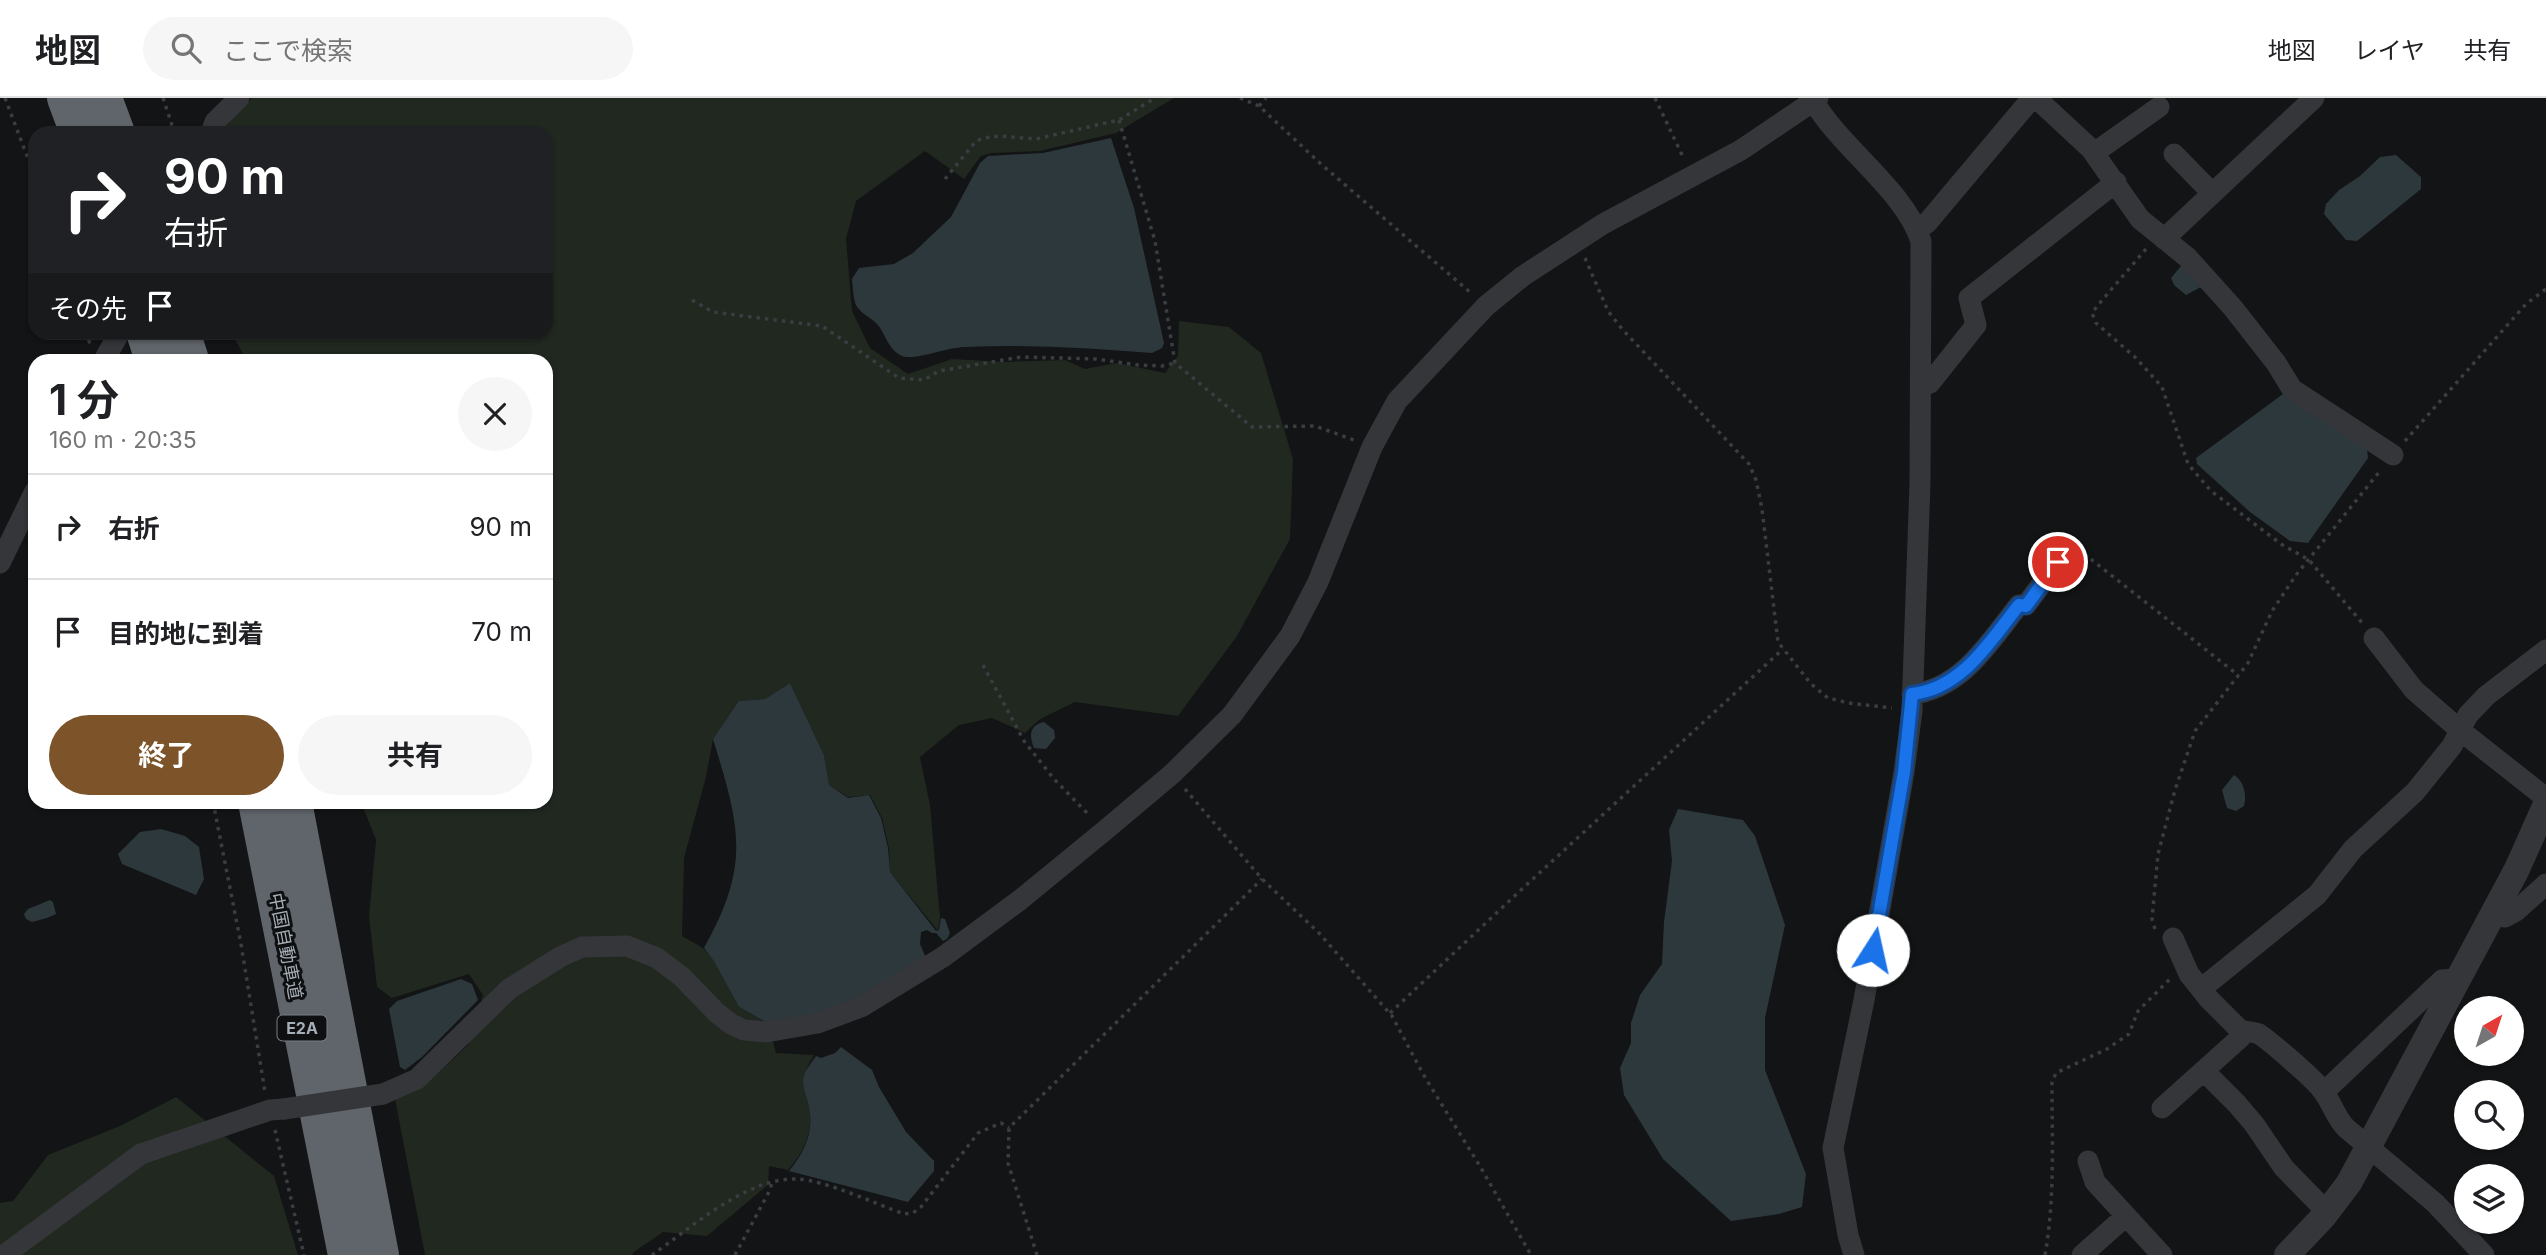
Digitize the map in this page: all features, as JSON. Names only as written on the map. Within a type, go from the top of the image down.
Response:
[{"type":"highway","points":[[66,98],[76,126]]},
{"type":"highway","points":[[103,98],[113,126]]},
{"type":"highway","points":[[136,340],[148,354]]},
{"type":"highway","name":"中国自動車道","points":[[258,809],[347,1255]]},
{"type":"highway","name":"中国自動車道","points":[[294,809],[380,1255]]},
{"type":"street","points":[[214,126],[239,98]]},
{"type":"street","points":[[1917,230],[1927,223],[2034,98],[2094,153],[2140,219],[2188,258],[2233,308],[2276,363],[2292,389],[2393,455]]},
{"type":"street","points":[[2161,236],[2212,193],[2314,98]]},
{"type":"street","points":[[4,1255],[141,1154],[277,1110],[383,1094],[417,1079],[509,989],[560,957],[582,947],[627,946],[657,958],[682,977],[717,1013],[744,1030],[766,1032],[818,1023],[862,1007],[943,957],[1020,900],[1172,774],[1232,715],[1290,636],[1318,582],[1373,447],[1397,401],[1486,306],[1523,276],[1603,224],[1741,150],[1816,100],[1826,123],[1886,188],[1917,230],[1921,242],[1921,386],[1912,702],[1904,772],[1864,1000],[1833,1148],[1854,1255]]},
{"type":"street","points":[[2094,153],[2160,107]]},
{"type":"street","points":[[2174,154],[2212,193]]},
{"type":"street","points":[[1921,386],[1930,383],[1976,325],[1969,298],[2116,182]]},
{"type":"street","points":[[110,354],[126,340]]},
{"type":"street","points":[[0,563],[28,505]]},
{"type":"street","points":[[1912,702],[1965,671],[2019,605],[2026,606],[2058,562]]},
{"type":"street","points":[[2374,638],[2414,690],[2461,732],[2546,798]]},
{"type":"street","points":[[2201,989],[2317,895],[2353,849],[2415,792],[2452,746],[2468,715],[2486,696],[2546,650]]},
{"type":"street","points":[[2287,1255],[2327,1212],[2349,1183],[2517,869],[2546,804]]},
{"type":"street","points":[[2493,913],[2505,917],[2516,911],[2546,884]]},
{"type":"street","points":[[2166,938],[2201,989],[2243,1032],[2258,1033],[2324,1092],[2337,1119],[2435,1203],[2484,1255]]},
{"type":"street","points":[[2324,1092],[2442,980],[2458,979]]},
{"type":"street","points":[[2162,1108],[2240,1038],[2243,1032]]},
{"type":"street","points":[[2204,1071],[2255,1124],[2284,1168],[2327,1212]]},
{"type":"street","points":[[2088,1161],[2095,1182],[2162,1255]]},
{"type":"street","points":[[2082,1255],[2126,1216]]},
{"type":"path","points":[[5,98],[28,159]]},
{"type":"path","points":[[163,98],[173,126]]},
{"type":"path","points":[[945,179],[976,141],[1000,136],[1036,139],[1119,120],[1155,98]]},
{"type":"path","points":[[1241,98],[1259,106],[1333,174],[1486,306]]},
{"type":"path","points":[[1259,106],[1266,98]]},
{"type":"path","points":[[1655,98],[1693,175]]},
{"type":"path","points":[[1119,120],[1155,241],[1175,363],[1252,428],[1315,426],[1373,447]]},
{"type":"path","points":[[2161,236],[2092,313],[2096,323],[2136,358],[2161,387],[2188,464],[2211,491],[2281,544],[2309,559],[2374,638]]},
{"type":"path","points":[[1578,240],[1608,311],[1749,464],[1756,480],[1762,509],[1778,642],[1783,649],[1811,684],[1828,698],[1849,703],[1912,702]]},
{"type":"path","points":[[2166,938],[2152,919],[2158,854],[2175,790],[2195,731],[2248,663],[2272,611],[2309,559],[2393,455],[2526,304],[2546,289]]},
{"type":"path","points":[[692,300],[713,312],[822,326],[899,378],[924,380],[939,371],[1021,357],[1096,359],[1162,366],[1175,363]]},
{"type":"path","points":[[2058,562],[2073,552],[2083,553],[2238,675]]},
{"type":"path","points":[[1390,1013],[1783,649]]},
{"type":"path","points":[[983,665],[1024,741],[1102,832]]},
{"type":"path","points":[[1172,774],[1262,879],[1319,933],[1390,1013],[1423,1074],[1531,1255]]},
{"type":"path","points":[[214,809],[241,944],[263,1088],[277,1110],[304,1255]]},
{"type":"path","points":[[1037,1255],[1008,1163],[1009,1128],[1262,879]]},
{"type":"path","points":[[2045,1255],[2052,1149],[2052,1082],[2056,1073],[2107,1049],[2129,1034],[2138,1011],[2172,977],[2169,967]]},
{"type":"path","points":[[652,1255],[727,1203],[771,1182],[799,1179],[846,1192],[904,1214],[913,1213],[921,1207],[978,1133],[1001,1123],[1009,1128]]},
{"type":"path","points":[[735,1255],[771,1188],[771,1182]]},
{"type":"shaded area","points":[[252,98],[1174,98],[1116,133],[1040,151],[981,156],[964,179],[925,151],[856,201],[846,239],[852,311],[870,348],[908,374],[952,359],[1004,362],[1065,360],[1085,369],[1117,363],[1165,373],[1178,356],[1179,321],[1229,327],[1261,353],[1293,459],[1290,539],[1237,636],[1178,716],[1075,702],[1040,719],[1025,733],[992,718],[959,725],[920,757],[930,805],[940,918],[938,931],[890,872],[889,848],[882,818],[870,795],[848,797],[829,785],[824,755],[790,683],[765,699],[740,701],[713,739],[706,777],[684,858],[682,936],[703,948],[714,960],[739,1007],[768,1024],[776,1053],[814,1055],[803,1079],[810,1122],[804,1147],[788,1170],[769,1166],[768,1185],[707,1236],[663,1232],[632,1255],[425,1255],[395,1099],[432,1079],[468,1045],[483,995],[469,974],[392,998],[377,987],[369,916],[376,840],[364,809],[553,809],[553,354],[243,354],[236,340],[553,340],[553,126],[226,126]]},
{"type":"shaded area","points":[[1111,138],[1134,208],[1164,343],[1162,348],[1152,353],[1058,347],[965,347],[907,357],[893,349],[876,323],[856,305],[852,279],[859,268],[894,264],[913,253],[951,217],[980,163],[988,156],[1043,153]]},
{"type":"shaded area","points":[[2396,155],[2421,177],[2421,189],[2357,241],[2346,240],[2324,214],[2326,204],[2380,157]]},
{"type":"shaded area","points":[[2185,265],[2201,287],[2186,295],[2174,285],[2171,278]]},
{"type":"shaded area","points":[[2283,394],[2367,449],[2368,458],[2308,543],[2290,541],[2250,512],[2197,464],[2196,458]]},
{"type":"shaded area","points":[[790,683],[824,755],[829,785],[848,798],[869,795],[881,818],[890,872],[936,931],[939,930],[941,918],[945,919],[950,933],[943,941],[936,933],[927,930],[921,932],[920,944],[926,958],[890,989],[800,1022],[769,1024],[739,1007],[704,948],[729,892],[735,868],[736,845],[730,797],[713,739],[739,701],[765,699]]},
{"type":"shaded area","points":[[1044,722],[1054,730],[1055,738],[1046,749],[1034,748],[1031,739],[1033,728]]},
{"type":"shaded area","points":[[2234,775],[2244,789],[2245,797],[2244,806],[2236,811],[2227,808],[2222,790]]},
{"type":"shaded area","points":[[1678,809],[1743,820],[1755,836],[1785,925],[1765,1018],[1765,1070],[1806,1174],[1802,1207],[1779,1214],[1731,1221],[1663,1159],[1624,1095],[1620,1068],[1631,1043],[1631,1023],[1640,995],[1662,964],[1672,861],[1669,830]]},
{"type":"shaded area","points":[[161,829],[185,836],[199,847],[204,879],[196,895],[122,864],[118,854],[140,832]]},
{"type":"shaded area","points":[[50,900],[56,914],[32,922],[26,919],[24,914],[28,909]]},
{"type":"shaded area","points":[[461,979],[472,984],[478,1000],[422,1057],[405,1070],[400,1067],[389,1009],[397,1001]]},
{"type":"shaded area","points":[[841,1047],[872,1070],[906,1132],[934,1161],[934,1171],[908,1202],[789,1171],[800,1155],[810,1131],[810,1113],[803,1082],[805,1073],[816,1056],[821,1058],[835,1053]]},
{"type":"shaded area","points":[[176,1097],[274,1176],[298,1255],[0,1255],[0,1203],[13,1201],[48,1155],[120,1126]]},
{"type":"route","points":[[1873,950],[1904,772],[1912,694],[1928,692],[1965,671],[2019,605],[2026,606],[2058,562]]}]
